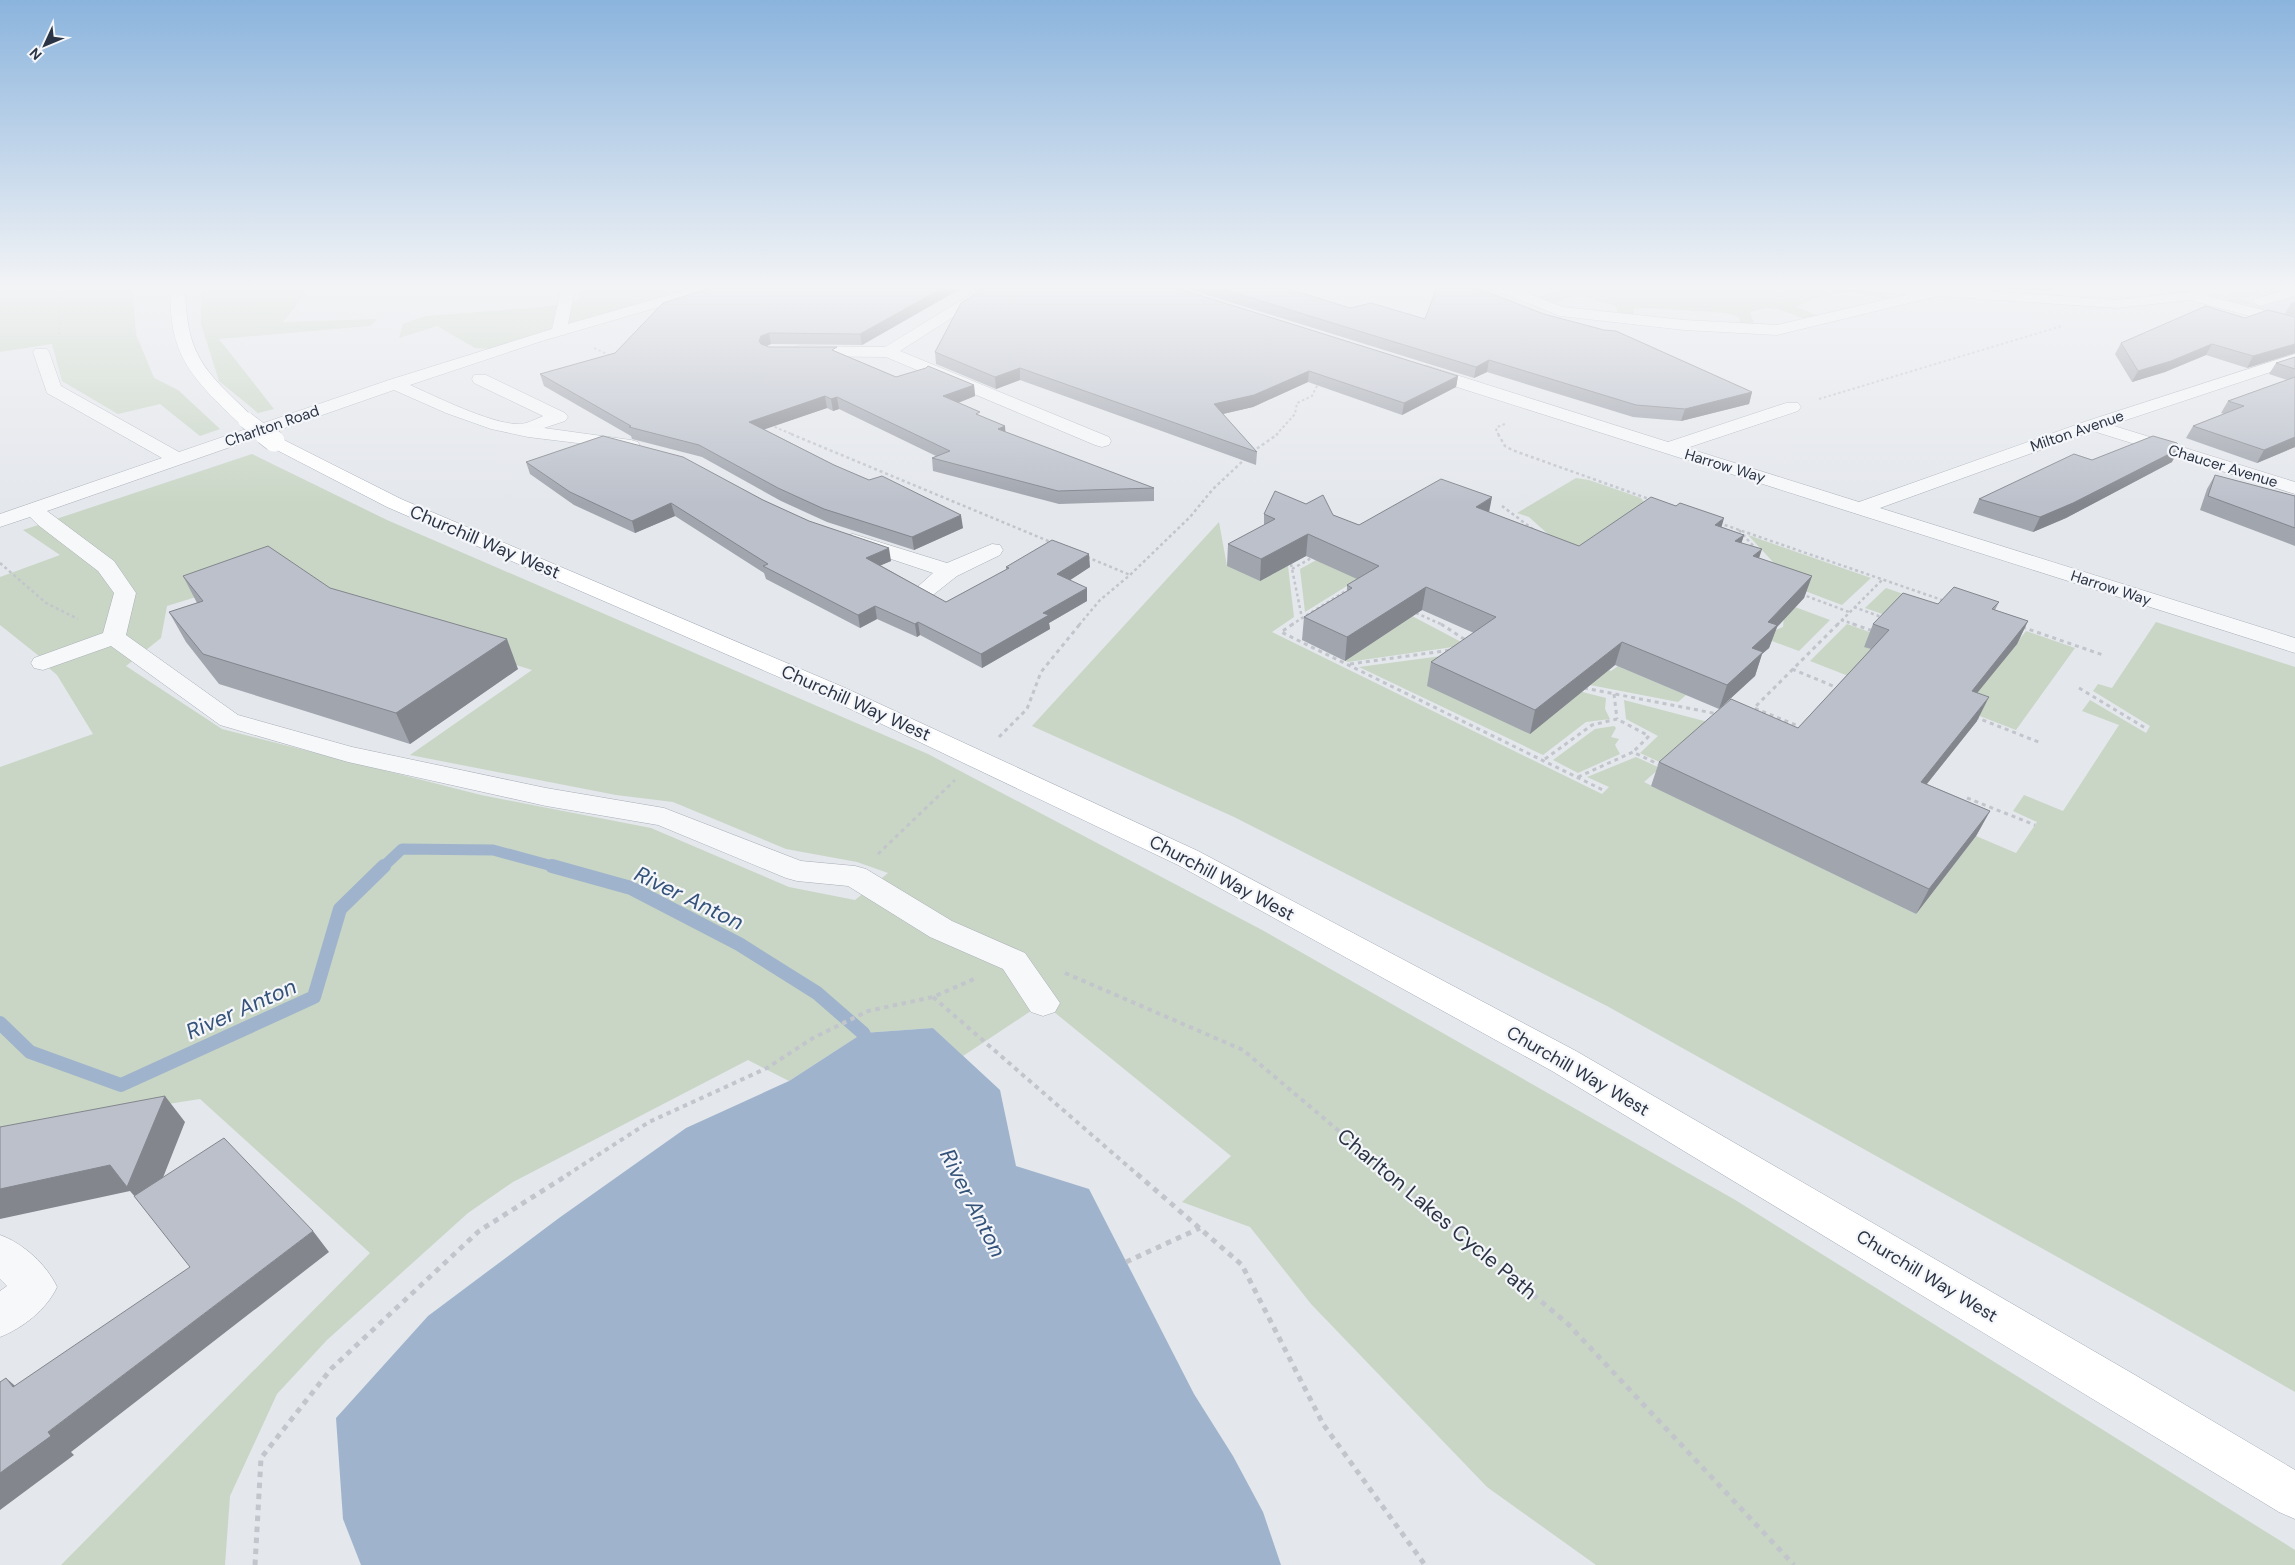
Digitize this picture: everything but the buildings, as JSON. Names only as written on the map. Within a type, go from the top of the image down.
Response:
[{"type":"main road","name":"Churchill Way West","points":[[191,358],[200,374],[246,420],[274,442],[394,503],[834,692],[1188,858],[1564,1061],[2120,1390],[2295,1496]]},
{"type":"street","points":[[44,358],[54,389],[177,459]]},
{"type":"street","name":"Charlton Road","points":[[0,521],[394,384],[475,358]]},
{"type":"street","points":[[902,358],[1102,442]]},
{"type":"street","name":"Milton Avenue","points":[[1861,508],[2093,425],[2295,359]]},
{"type":"street","name":"Harrow Way","points":[[1400,363],[2295,646]]},
{"type":"street","points":[[480,380],[559,416],[521,430]]},
{"type":"street","points":[[394,384],[452,410],[521,430],[609,441],[647,450]]},
{"type":"street","points":[[1667,448],[1792,406]]},
{"type":"street","name":"Chaucer Avenue","points":[[2093,425],[2295,488]]},
{"type":"street","points":[[1077,452],[1120,434]]},
{"type":"street","points":[[34,509],[45,522],[106,566],[125,593],[114,637]]},
{"type":"street","points":[[838,534],[949,571]]},
{"type":"street","points":[[925,590],[949,571],[992,550]]},
{"type":"street","points":[[43,663],[114,637]]},
{"type":"street","points":[[114,637],[230,720],[348,754],[433,773],[546,797],[664,817],[797,871],[855,876],[941,929],[1014,961],[1043,1002]]},
{"type":"street","points":[[0,1252],[37,1287],[0,1318]]},
{"type":"path","points":[[1792,406],[1954,358]]},
{"type":"path","points":[[855,876],[1027,709],[1042,672],[1069,636],[1100,600],[1130,575],[1190,517],[1213,489],[1254,450],[1279,433],[1295,414],[1297,403],[1312,396],[1317,384],[1323,378]]},
{"type":"path","points":[[1505,424],[1497,428],[1496,431],[1505,446],[1657,502],[1649,507]]},
{"type":"path","points":[[770,425],[1058,545]]},
{"type":"path","points":[[1502,506],[1535,531]]},
{"type":"path","points":[[1712,520],[1946,602]]},
{"type":"path","points":[[1739,530],[1758,552]]},
{"type":"path","points":[[1085,556],[1130,575]]},
{"type":"path","points":[[1292,569],[1314,556]]},
{"type":"path","points":[[0,563],[46,603],[114,637]]},
{"type":"path","points":[[1291,564],[1302,618]]},
{"type":"path","points":[[1748,714],[1882,580]]},
{"type":"path","points":[[1356,584],[1280,632],[1545,759],[1606,791]]},
{"type":"path","points":[[1799,593],[1849,612]]},
{"type":"path","points":[[1854,607],[1889,619]]},
{"type":"path","points":[[1416,613],[1449,628],[1471,643]]},
{"type":"path","points":[[1841,620],[1876,632]]},
{"type":"path","points":[[2020,627],[2103,655]]},
{"type":"path","points":[[1349,664],[1460,649]]},
{"type":"path","points":[[1792,669],[1845,691]]},
{"type":"path","points":[[1578,687],[1724,715]]},
{"type":"path","points":[[2078,688],[2147,729]]},
{"type":"path","points":[[1614,694],[1617,720]]},
{"type":"path","points":[[1754,708],[1809,731]]},
{"type":"path","points":[[1967,714],[2041,743]]},
{"type":"path","points":[[1545,759],[1592,725],[1617,720],[1649,736],[1633,752],[1578,777]]},
{"type":"path","points":[[1633,752],[1662,766]]},
{"type":"path","points":[[1967,798],[2035,825]]},
{"type":"path","name":"Charlton Lakes Cycle Path","points":[[1014,961],[1056,969],[1243,1050],[1568,1324],[1794,1565]]},
{"type":"path","points":[[255,1565],[261,1458],[331,1369],[479,1231],[650,1122],[767,1068],[813,1038],[868,1011],[933,997],[1242,1265],[1323,1424],[1425,1565]]},
{"type":"path","points":[[1126,1262],[1200,1228]]},
{"type":"green space","points":[[56,358],[146,358],[154,378],[178,390],[220,429],[200,436],[160,404],[118,414],[62,381]]},
{"type":"green space","points":[[212,358],[234,358],[274,409],[258,413],[219,381]]},
{"type":"green space","points":[[252,454],[387,520],[928,754],[1264,931],[1737,1201],[2295,1550],[2295,1565],[1596,1565],[1487,1487],[1311,1304],[1250,1227],[1182,1202],[1231,1156],[1043,1003],[963,1056],[933,1028],[863,1033],[789,1081],[748,1060],[513,1182],[468,1213],[327,1340],[277,1394],[230,1496],[225,1565],[61,1565],[370,1253],[200,1099],[0,1130],[0,767],[93,734],[57,675],[43,663],[39,656],[0,625],[0,577],[60,555],[23,530]],"holes":[[[287,569],[371,619],[532,670],[410,755],[616,795],[673,802],[786,849],[857,862],[888,873],[855,900],[789,887],[651,828],[481,795],[222,729],[126,666],[161,638],[167,606]]]},
{"type":"green space","points":[[1576,478],[1589,480],[1641,498],[1644,502],[1570,554],[1529,517],[1517,513]]},
{"type":"green space","points":[[1219,522],[1227,566],[1288,566],[1294,617],[1272,632],[1602,794],[1609,787],[1587,777],[1636,757],[1660,768],[1644,782],[1916,914],[1976,836],[2016,853],[2037,822],[2013,811],[2024,795],[2063,811],[2119,725],[2082,711],[2090,700],[2146,733],[2150,726],[2093,691],[2098,684],[2112,688],[2156,622],[2295,667],[2295,1392],[2149,1308],[1607,1006],[1234,817],[1032,726]]},
{"type":"green space","points":[[1748,535],[1871,578],[1842,605],[1797,588]]},
{"type":"green space","points":[[1331,552],[1363,576],[1305,612],[1300,569]]},
{"type":"green space","points":[[1886,588],[1944,608],[1891,617],[1865,608]]},
{"type":"green space","points":[[1795,607],[1830,620],[1799,651],[1759,636],[1783,627],[1784,616]]},
{"type":"green space","points":[[1412,616],[1467,645],[1345,661]]},
{"type":"green space","points":[[1847,624],[1875,634],[1864,646],[1880,653],[1856,679],[1810,661]]},
{"type":"green space","points":[[2026,631],[2075,648],[2016,730],[1930,697],[1989,678]]},
{"type":"green space","points":[[1479,651],[1559,686],[1606,698],[1605,709],[1610,719],[1586,722],[1543,755],[1359,667]]},
{"type":"green space","points":[[1571,653],[1611,671],[1618,666],[1686,695],[1678,702],[1564,680]]},
{"type":"green space","points":[[1624,700],[1708,722],[1664,764],[1640,753],[1658,736],[1626,719]]},
{"type":"green space","points":[[1614,726],[1616,728],[1611,737],[1619,739],[1615,745],[1620,754],[1578,773],[1553,760],[1595,729]]},
{"type":"water","points":[[933,1028],[1000,1090],[1016,1166],[1089,1189],[1194,1394],[1233,1456],[1263,1512],[1281,1565],[361,1565],[343,1519],[336,1418],[428,1316],[559,1218],[686,1128],[789,1081],[863,1033]]},
{"type":"waterway","name":"River Anton","points":[[383,867],[402,849],[493,850],[556,867]]},
{"type":"waterway","name":"River Anton","points":[[0,1023],[30,1052],[121,1085],[314,997],[340,909],[384,866]]},
{"type":"waterway","name":"River Anton","points":[[552,866],[631,888],[739,944],[817,993],[863,1033],[870,1047]]}]
